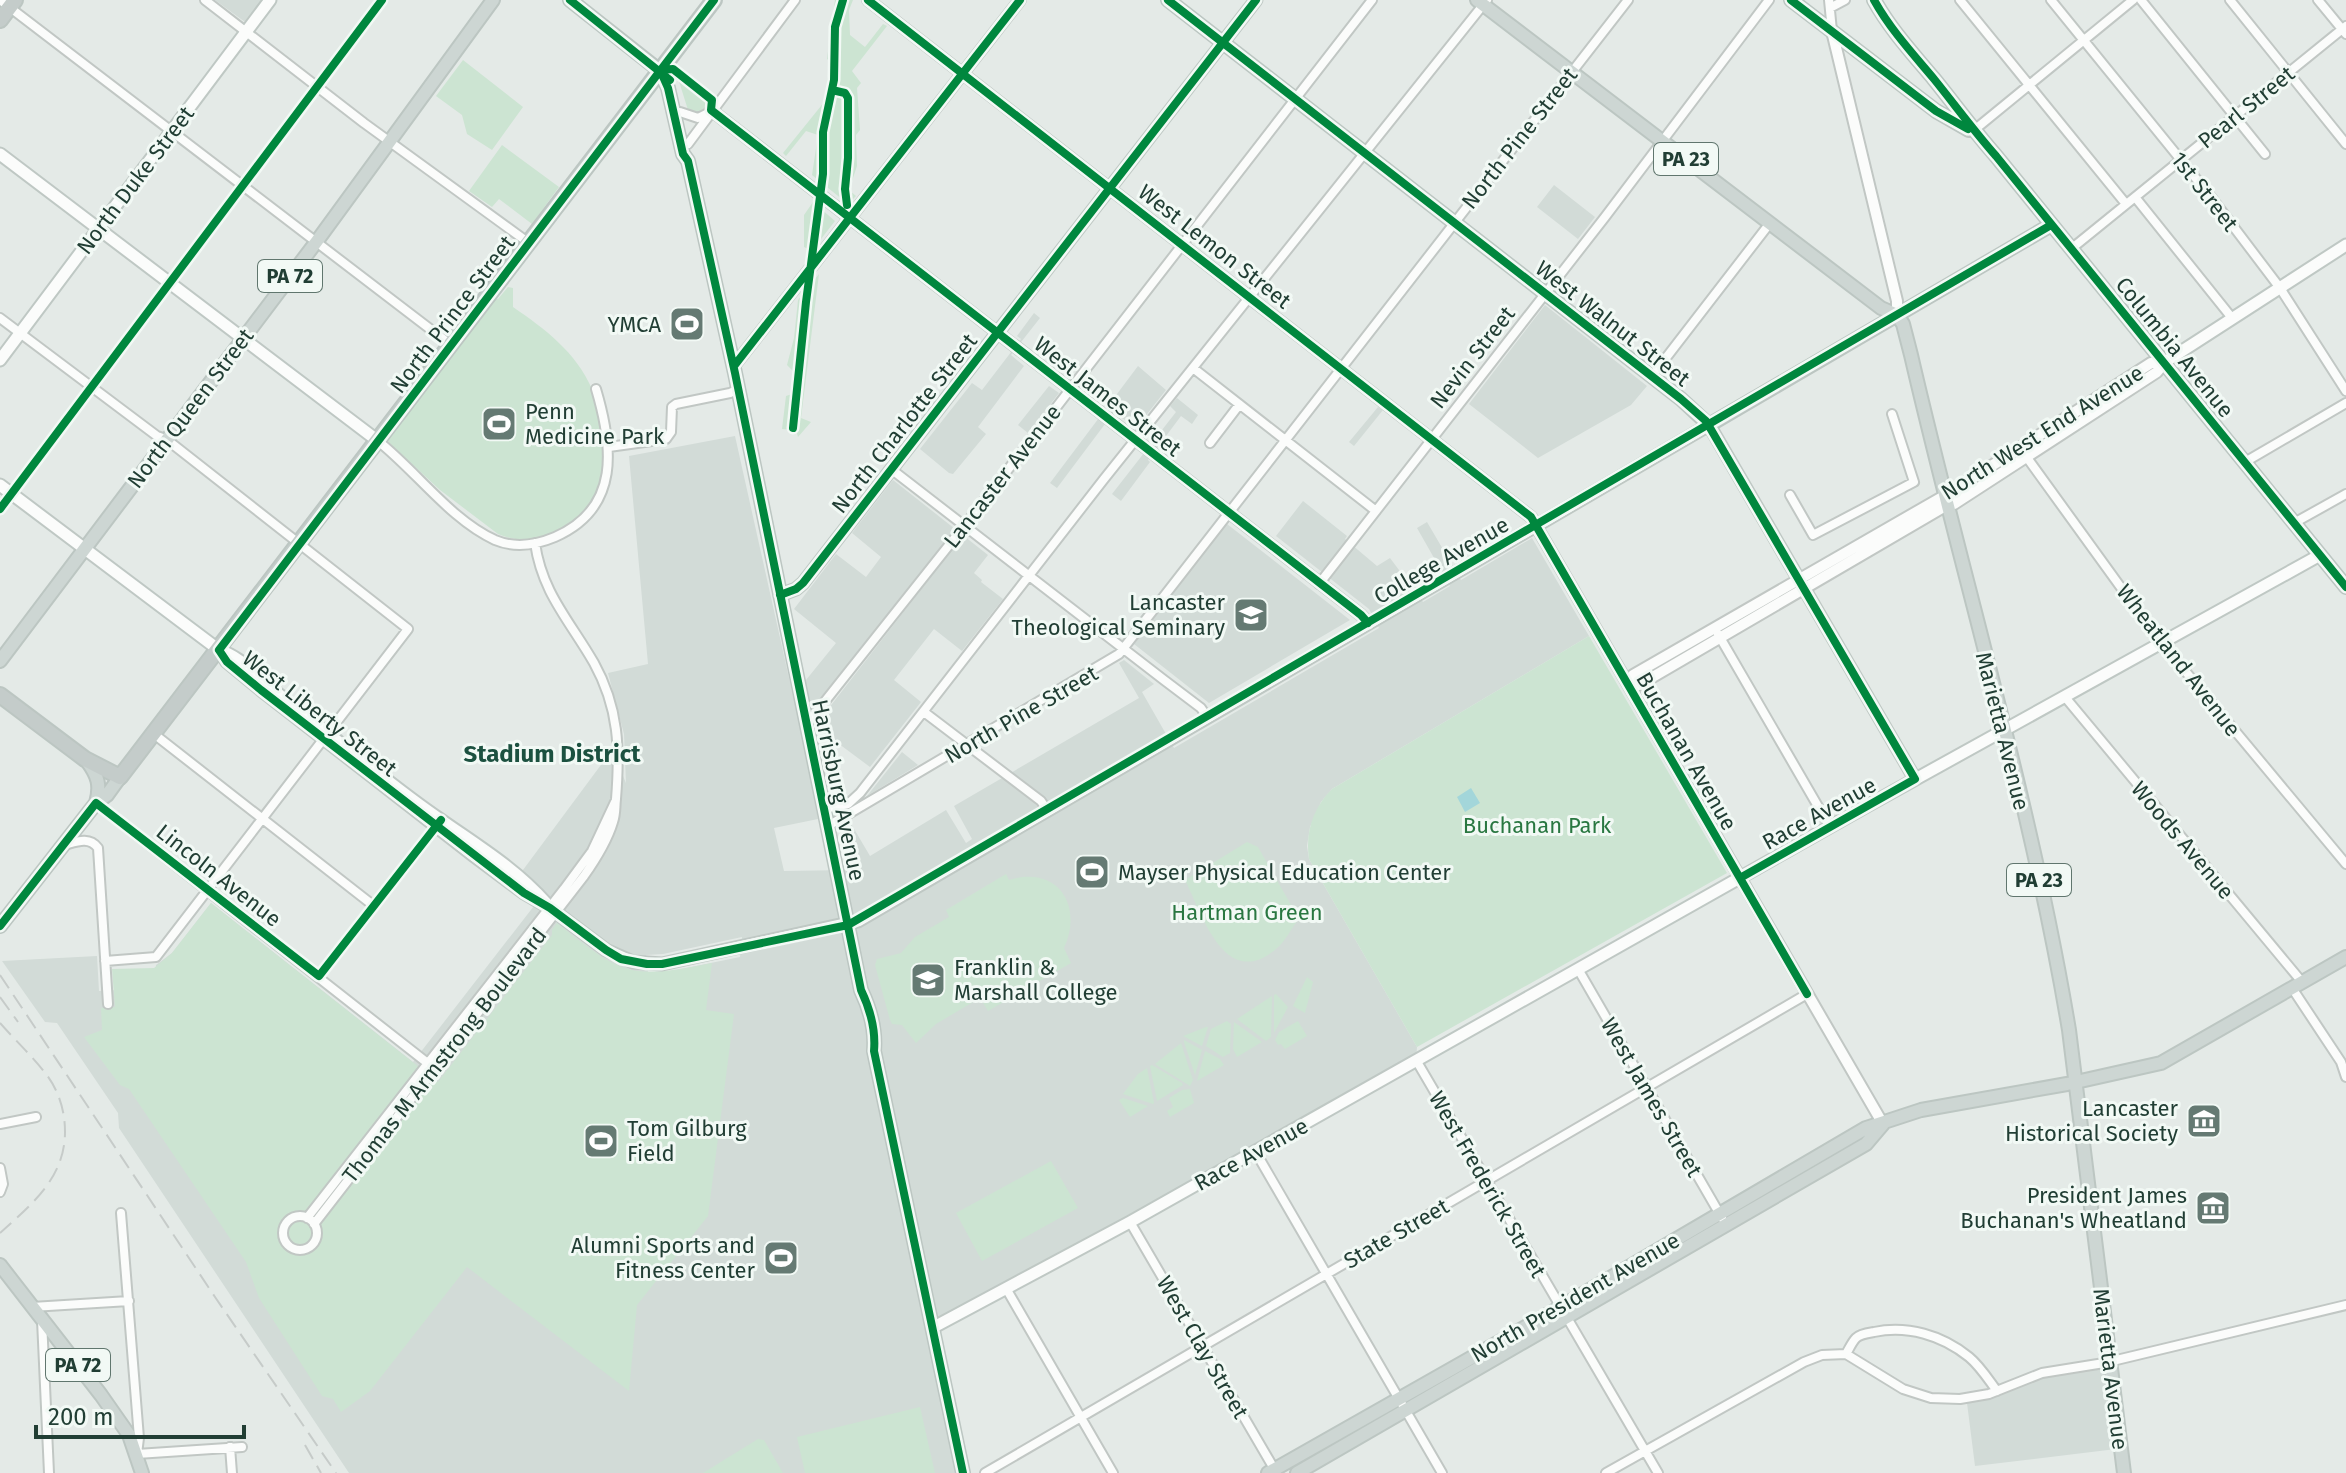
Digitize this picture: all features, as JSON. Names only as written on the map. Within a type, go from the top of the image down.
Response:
[{"type":"highway","name":"North Prince Street","points":[[120,777],[714,0]]},
{"type":"highway","points":[[0,20],[8,3]]},
{"type":"highway","points":[[0,695],[85,759],[120,777]]},
{"type":"main road","name":"North Duke Street","points":[[0,360],[270,0]]},
{"type":"main road","name":"North Queen Street","points":[[0,661],[391,142],[493,0]]},
{"type":"main road","points":[[570,0],[660,70]]},
{"type":"main road","name":"West Walnut Street","points":[[1168,0],[1703,417],[1915,779]]},
{"type":"main road","name":"North Charlotte Street","points":[[780,595],[799,586],[1256,0]]},
{"type":"main road","points":[[1791,0],[1936,111],[1972,132]]},
{"type":"main road","points":[[1874,0],[1972,132]]},
{"type":"main road","name":"PA 23","points":[[1483,2],[1881,308],[1897,315]]},
{"type":"main road","name":"Harrisburg Avenue","points":[[660,70],[672,85],[688,144],[688,161],[739,389],[848,925],[867,1039],[874,1051],[963,1473]]},
{"type":"main road","name":"Harrisburg Avenue","points":[[660,70],[668,88],[683,154],[688,161]]},
{"type":"main road","name":"Columbia Avenue","points":[[1972,132],[1996,156],[2346,587]]},
{"type":"main road","points":[[0,154],[378,441]]},
{"type":"main road","name":"College Avenue","points":[[848,925],[2051,225]]},
{"type":"main road","points":[[2165,362],[2346,245]]},
{"type":"main road","name":"Marietta Avenue","points":[[1897,315],[1903,324],[2056,959],[2075,1082],[2124,1473]]},
{"type":"main road","name":"West Liberty Street","points":[[0,485],[219,650],[227,662],[524,893],[621,959],[662,964],[848,925]]},
{"type":"main road","name":"Race Avenue","points":[[934,1327],[1130,1222],[1915,779],[2320,555]]},
{"type":"main road","points":[[85,759],[97,774],[96,803]]},
{"type":"main road","name":"North Prince Street","points":[[0,926],[120,777]]},
{"type":"main road","name":"North President Avenue","points":[[1273,1472],[1866,1128],[1921,1110],[2161,1063],[2346,957]]},
{"type":"main road","name":"North President Avenue","points":[[1297,1473],[1866,1144],[1883,1124]]},
{"type":"main road","name":"PA 72","points":[[0,1265],[129,1435],[142,1473]]},
{"type":"street","points":[[205,0],[529,243]]},
{"type":"street","points":[[688,144],[795,0]]},
{"type":"street","name":"West Lemon Street","points":[[868,0],[1432,438],[1531,517],[1535,526]]},
{"type":"street","points":[[734,366],[1020,0]]},
{"type":"street","name":"Lancaster Avenue","points":[[807,724],[1372,0]]},
{"type":"street","name":"North Pine Street","points":[[828,826],[1105,664],[1123,648],[1628,0]]},
{"type":"street","name":"Nevin Street","points":[[1319,584],[1769,0]]},
{"type":"street","points":[[1830,4],[1845,0]]},
{"type":"street","points":[[1960,0],[2126,204]]},
{"type":"street","name":"1st Street","points":[[2051,0],[2280,288],[2346,391]]},
{"type":"street","points":[[1972,132],[2133,0]]},
{"type":"street","points":[[2141,0],[2265,154]]},
{"type":"street","points":[[2230,0],[2346,144]]},
{"type":"street","points":[[2318,0],[2345,30]]},
{"type":"street","points":[[824,809],[848,804],[855,799],[1483,2]]},
{"type":"street","points":[[8,3],[451,345]]},
{"type":"street","name":"Marietta Avenue","points":[[1830,4],[1832,31],[1897,301],[1897,315]]},
{"type":"street","name":"Pearl Street","points":[[2071,249],[2288,72],[2345,30]]},
{"type":"street","points":[[680,112],[698,118],[711,110]]},
{"type":"street","name":"West James Street","points":[[711,110],[1368,623]]},
{"type":"street","points":[[2135,197],[2232,318]]},
{"type":"street","points":[[1652,376],[1770,223]]},
{"type":"street","points":[[0,318],[157,436],[166,439],[408,629],[156,957],[105,961]]},
{"type":"street","name":"North West End Avenue","points":[[1628,684],[1639,685],[1717,633],[2023,452],[2151,363],[2165,362]]},
{"type":"street","points":[[1193,368],[1376,511]]},
{"type":"street","points":[[378,441],[406,463],[436,496],[484,534],[508,544],[535,543],[574,526],[593,507],[605,484],[609,447],[596,389]]},
{"type":"street","points":[[609,447],[666,439],[671,432],[672,407],[676,404],[739,389]]},
{"type":"street","points":[[2245,462],[2346,403]]},
{"type":"street","points":[[1210,443],[1239,405]]},
{"type":"street","points":[[1790,495],[1813,535],[1914,482],[1892,414]]},
{"type":"street","name":"Wheatland Avenue","points":[[2023,452],[2161,643],[2346,864]]},
{"type":"street","points":[[891,469],[1198,706],[1207,717]]},
{"type":"street","points":[[0,509],[11,494]]},
{"type":"street","points":[[2294,523],[2346,494]]},
{"type":"street","name":"Buchanan Avenue","points":[[1535,526],[1883,1124]]},
{"type":"street","name":"Thomas M Armstrong Boulevard","points":[[310,1221],[553,910],[592,851],[615,801],[619,781],[619,744],[609,699],[594,663],[543,580],[535,543]]},
{"type":"street","points":[[1717,633],[1830,827]]},
{"type":"street","name":"Woods Avenue","points":[[2065,697],[2297,985],[2342,1054],[2346,1077]]},
{"type":"street","points":[[924,712],[1041,801],[1047,810]]},
{"type":"street","points":[[154,734],[374,906]]},
{"type":"street","name":"Lincoln Avenue","points":[[96,803],[430,1065]]},
{"type":"street","points":[[319,976],[438,824]]},
{"type":"street","points":[[63,846],[84,840],[98,848],[108,1004]]},
{"type":"street","name":"West James Street","points":[[1578,969],[1727,1226]]},
{"type":"street","name":"State Street","points":[[985,1473],[1807,994]]},
{"type":"street","name":"West Frederick Street","points":[[1416,1060],[1658,1473]]},
{"type":"street","points":[[0,1124],[36,1117]]},
{"type":"street","points":[[1255,1151],[1442,1473]]},
{"type":"street","points":[[0,1168],[3,1184],[0,1192]]},
{"type":"street","points":[[121,1213],[140,1444],[137,1454],[242,1447]]},
{"type":"street","name":"West Clay Street","points":[[1130,1222],[1273,1472]]},
{"type":"street","points":[[1007,1290],[1113,1473]]},
{"type":"street","points":[[32,1307],[129,1301]]},
{"type":"street","points":[[1606,1473],[1804,1362],[1822,1355],[1846,1354],[1895,1385],[1931,1398],[1960,1399],[1997,1391],[2034,1375],[2110,1361],[2346,1305]]},
{"type":"street","points":[[42,1319],[49,1473]]},
{"type":"street","points":[[1846,1354],[1856,1337],[1864,1334],[1889,1330],[1920,1332],[1966,1354],[1997,1391]]},
{"type":"street","points":[[230,1447],[232,1473]]},
{"type":"shaded area","points":[[215,0],[262,0],[245,22]]},
{"type":"shaded area","points":[[1554,185],[1595,217],[1578,239],[1537,207]]},
{"type":"shaded area","points":[[1545,305],[1647,386],[1631,405],[1538,458],[1469,404]]},
{"type":"shaded area","points":[[1034,313],[1040,318],[1011,355],[1024,366],[978,427],[986,434],[953,474],[949,473],[920,449],[972,383],[982,390],[1021,339],[1017,336]]},
{"type":"shaded area","points":[[1138,366],[1166,390],[1136,428],[1114,412],[1057,488],[1050,483]]},
{"type":"shaded area","points":[[1049,386],[1059,393],[1028,433],[1018,425]]},
{"type":"shaded area","points":[[1177,398],[1198,415],[1192,424],[1181,416],[1121,501],[1112,494],[1176,412],[1170,406]]},
{"type":"shaded area","points":[[1378,407],[1383,410],[1354,446],[1349,442]]},
{"type":"shaded area","name":"Franklin & Marshall College","points":[[735,436],[793,696],[836,643],[794,609],[836,554],[866,577],[881,557],[852,533],[893,480],[988,555],[974,573],[1003,599],[962,651],[934,629],[894,680],[921,702],[870,767],[819,729],[818,722],[940,565],[932,558],[800,724],[818,819],[774,828],[784,871],[848,870],[840,829],[850,822],[870,856],[946,810],[966,843],[972,839],[954,806],[1139,698],[1119,663],[1124,660],[1154,684],[1142,692],[1174,748],[1379,628],[1369,609],[1276,536],[1303,501],[1347,536],[1345,539],[1377,566],[1390,558],[1423,602],[1450,586],[1417,528],[1427,522],[1461,580],[1532,538],[1589,636],[1332,789],[1321,802],[1310,827],[1307,846],[1309,859],[1417,1047],[1416,1060],[934,1327],[963,1473],[349,1473],[119,1128],[118,1113],[57,1023],[45,1022],[2,961],[97,956],[99,991],[155,988],[156,965],[172,953],[211,903],[413,1062],[544,893],[520,874],[612,750],[626,783],[624,734],[608,673],[648,664],[629,456]],"holes":[[[742,937],[740,957],[648,973],[646,955]]]},
{"type":"shaded area","name":"Lancaster Theological Seminary","points":[[1227,524],[1350,620],[1209,703],[1134,644]]},
{"type":"shaded area","points":[[902,752],[918,765],[867,796]]},
{"type":"shaded area","points":[[2105,1368],[2116,1449],[1975,1466],[1967,1403],[1997,1396],[2041,1378]]},
{"type":"green space","points":[[835,0],[853,0],[849,10],[850,35],[865,47],[883,24],[887,26],[852,71],[861,83],[857,88],[860,130],[856,135],[857,166],[849,190],[856,196],[848,204],[812,175],[818,135],[806,131],[786,156],[783,153],[825,101]]},
{"type":"green space","points":[[463,60],[523,107],[492,150],[467,134],[462,115],[436,96]]},
{"type":"green space","points":[[677,75],[710,102],[702,111],[693,113],[688,110]]},
{"type":"green space","points":[[502,145],[559,187],[532,224],[499,199],[492,207],[469,191]]},
{"type":"green space","points":[[813,202],[835,221],[807,257],[804,215]]},
{"type":"green space","points":[[819,274],[801,418],[811,422],[798,437],[796,430],[782,429],[786,396],[792,394],[794,372],[787,365],[798,300]]},
{"type":"green space","name":"Penn Medicine Park","points":[[508,287],[513,288],[513,307],[558,342],[585,376],[597,404],[604,447],[603,477],[592,503],[572,523],[535,539],[498,534],[440,490],[385,439],[494,297],[498,299]]},
{"type":"green space","name":"Buchanan Park","points":[[1589,636],[1727,873],[1417,1047],[1309,859],[1308,839],[1315,812],[1332,789]]},
{"type":"green space","name":"Hartman Green","points":[[1247,842],[1258,847],[1299,919],[1276,949],[1258,960],[1243,961],[1229,955],[1218,943],[1185,880]]},
{"type":"green space","points":[[1006,874],[1009,880],[1041,878],[1062,892],[1071,917],[1064,948],[1071,963],[988,1011],[980,998],[936,1024],[916,1043],[902,1025],[892,1024],[890,1020],[875,965],[877,959],[901,953],[915,937],[949,917],[946,910]]},
{"type":"green space","points":[[211,903],[438,1082],[552,935],[557,923],[597,954],[627,969],[661,971],[712,963],[706,1010],[734,1014],[708,1216],[637,1305],[629,1391],[467,1267],[370,1391],[341,1412],[333,1399],[322,1396],[259,1298],[246,1262],[129,1089],[120,1085],[84,1037],[102,1030],[101,1008],[115,1007],[112,969],[154,968],[172,953]]},
{"type":"green space","points":[[1307,977],[1313,982],[1305,1013],[1293,1006]]},
{"type":"green space","points":[[1274,995],[1288,1007],[1274,1033]]},
{"type":"green space","points":[[1272,996],[1271,1037],[1266,1041],[1237,1019]]},
{"type":"green space","points":[[1227,1021],[1231,1024],[1230,1053],[1223,1057],[1206,1046],[1211,1029]]},
{"type":"green space","points":[[1298,1021],[1307,1036],[1285,1049],[1278,1045],[1275,1040],[1279,1032]]},
{"type":"green space","points":[[1234,1022],[1262,1042],[1237,1057],[1233,1049]]},
{"type":"green space","points":[[1206,1027],[1202,1046],[1183,1036]]},
{"type":"green space","points":[[1184,1042],[1202,1050],[1195,1075]]},
{"type":"green space","points":[[1181,1043],[1193,1080],[1190,1086],[1155,1064]]},
{"type":"green space","points":[[1205,1051],[1220,1059],[1224,1065],[1197,1081]]},
{"type":"green space","points":[[1152,1065],[1182,1083],[1183,1085],[1157,1101]]},
{"type":"green space","points":[[1147,1068],[1153,1104],[1123,1094],[1138,1074]]},
{"type":"green space","points":[[1190,1089],[1194,1103],[1170,1117],[1167,1111],[1173,1107],[1169,1098]]},
{"type":"green space","points":[[1123,1098],[1148,1106],[1130,1117],[1119,1100]]},
{"type":"green space","points":[[1051,1161],[1078,1208],[982,1261],[956,1213]]},
{"type":"green space","points":[[920,1407],[935,1473],[805,1473],[797,1437]]},
{"type":"green space","points":[[758,1439],[764,1440],[783,1473],[703,1473]]},
{"type":"water","points":[[1471,788],[1480,803],[1465,812],[1457,797]]},
{"type":"railway","points":[[0,975],[336,1473]]},
{"type":"railway","points":[[0,997],[18,1022]]},
{"type":"railway","points":[[0,1023],[51,1081],[64,1116],[65,1132],[53,1177],[34,1201],[0,1233]]},
{"type":"railway","points":[[305,1445],[321,1473]]},
{"type":"cycle path","points":[[0,509],[382,0]]},
{"type":"cycle path","points":[[570,0],[670,80]]},
{"type":"cycle path","points":[[219,650],[714,0]]},
{"type":"cycle path","points":[[793,428],[823,174],[823,132],[834,80],[835,27],[843,0]]},
{"type":"cycle path","points":[[868,0],[1531,517],[1807,994]]},
{"type":"cycle path","points":[[734,366],[1020,0]]},
{"type":"cycle path","points":[[1168,0],[1706,421],[1915,779],[1740,878]]},
{"type":"cycle path","points":[[780,595],[803,583],[1256,0]]},
{"type":"cycle path","points":[[1791,0],[1936,111],[1968,129]]},
{"type":"cycle path","points":[[1874,0],[1902,41],[2346,587]]},
{"type":"cycle path","points":[[660,70],[673,69],[712,100],[711,110],[1368,623]]},
{"type":"cycle path","points":[[660,70],[668,88],[683,154],[688,161],[735,373],[861,990],[872,1019],[874,1051],[963,1473]]},
{"type":"cycle path","points":[[832,90],[845,93],[848,98],[847,205]]},
{"type":"cycle path","points":[[219,650],[227,662],[261,690],[524,893],[621,959],[662,964],[848,925],[2051,225]]},
{"type":"cycle path","points":[[0,926],[96,803],[319,976],[441,820]]},
{"type":"place","name":"YMCA","points":[[687,324]]},
{"type":"place","name":"Penn Medicine Park","points":[[499,424]]},
{"type":"place","name":"Lancaster Theological Seminary","points":[[1251,615]]},
{"type":"place","name":"Mayser Physical Education Center","points":[[1092,872]]},
{"type":"place","name":"Franklin & Marshall College","points":[[928,980]]},
{"type":"place","name":"Lancaster Historical Society","points":[[2204,1121]]},
{"type":"place","name":"Tom Gilburg Field","points":[[601,1141]]},
{"type":"place","name":"President James Buchanan's Wheatland","points":[[2213,1208]]},
{"type":"place","name":"Alumni Sports and Fitness Center","points":[[781,1258]]},
{"type":"district","name":"Stadium District","points":[[552,754]]}]
